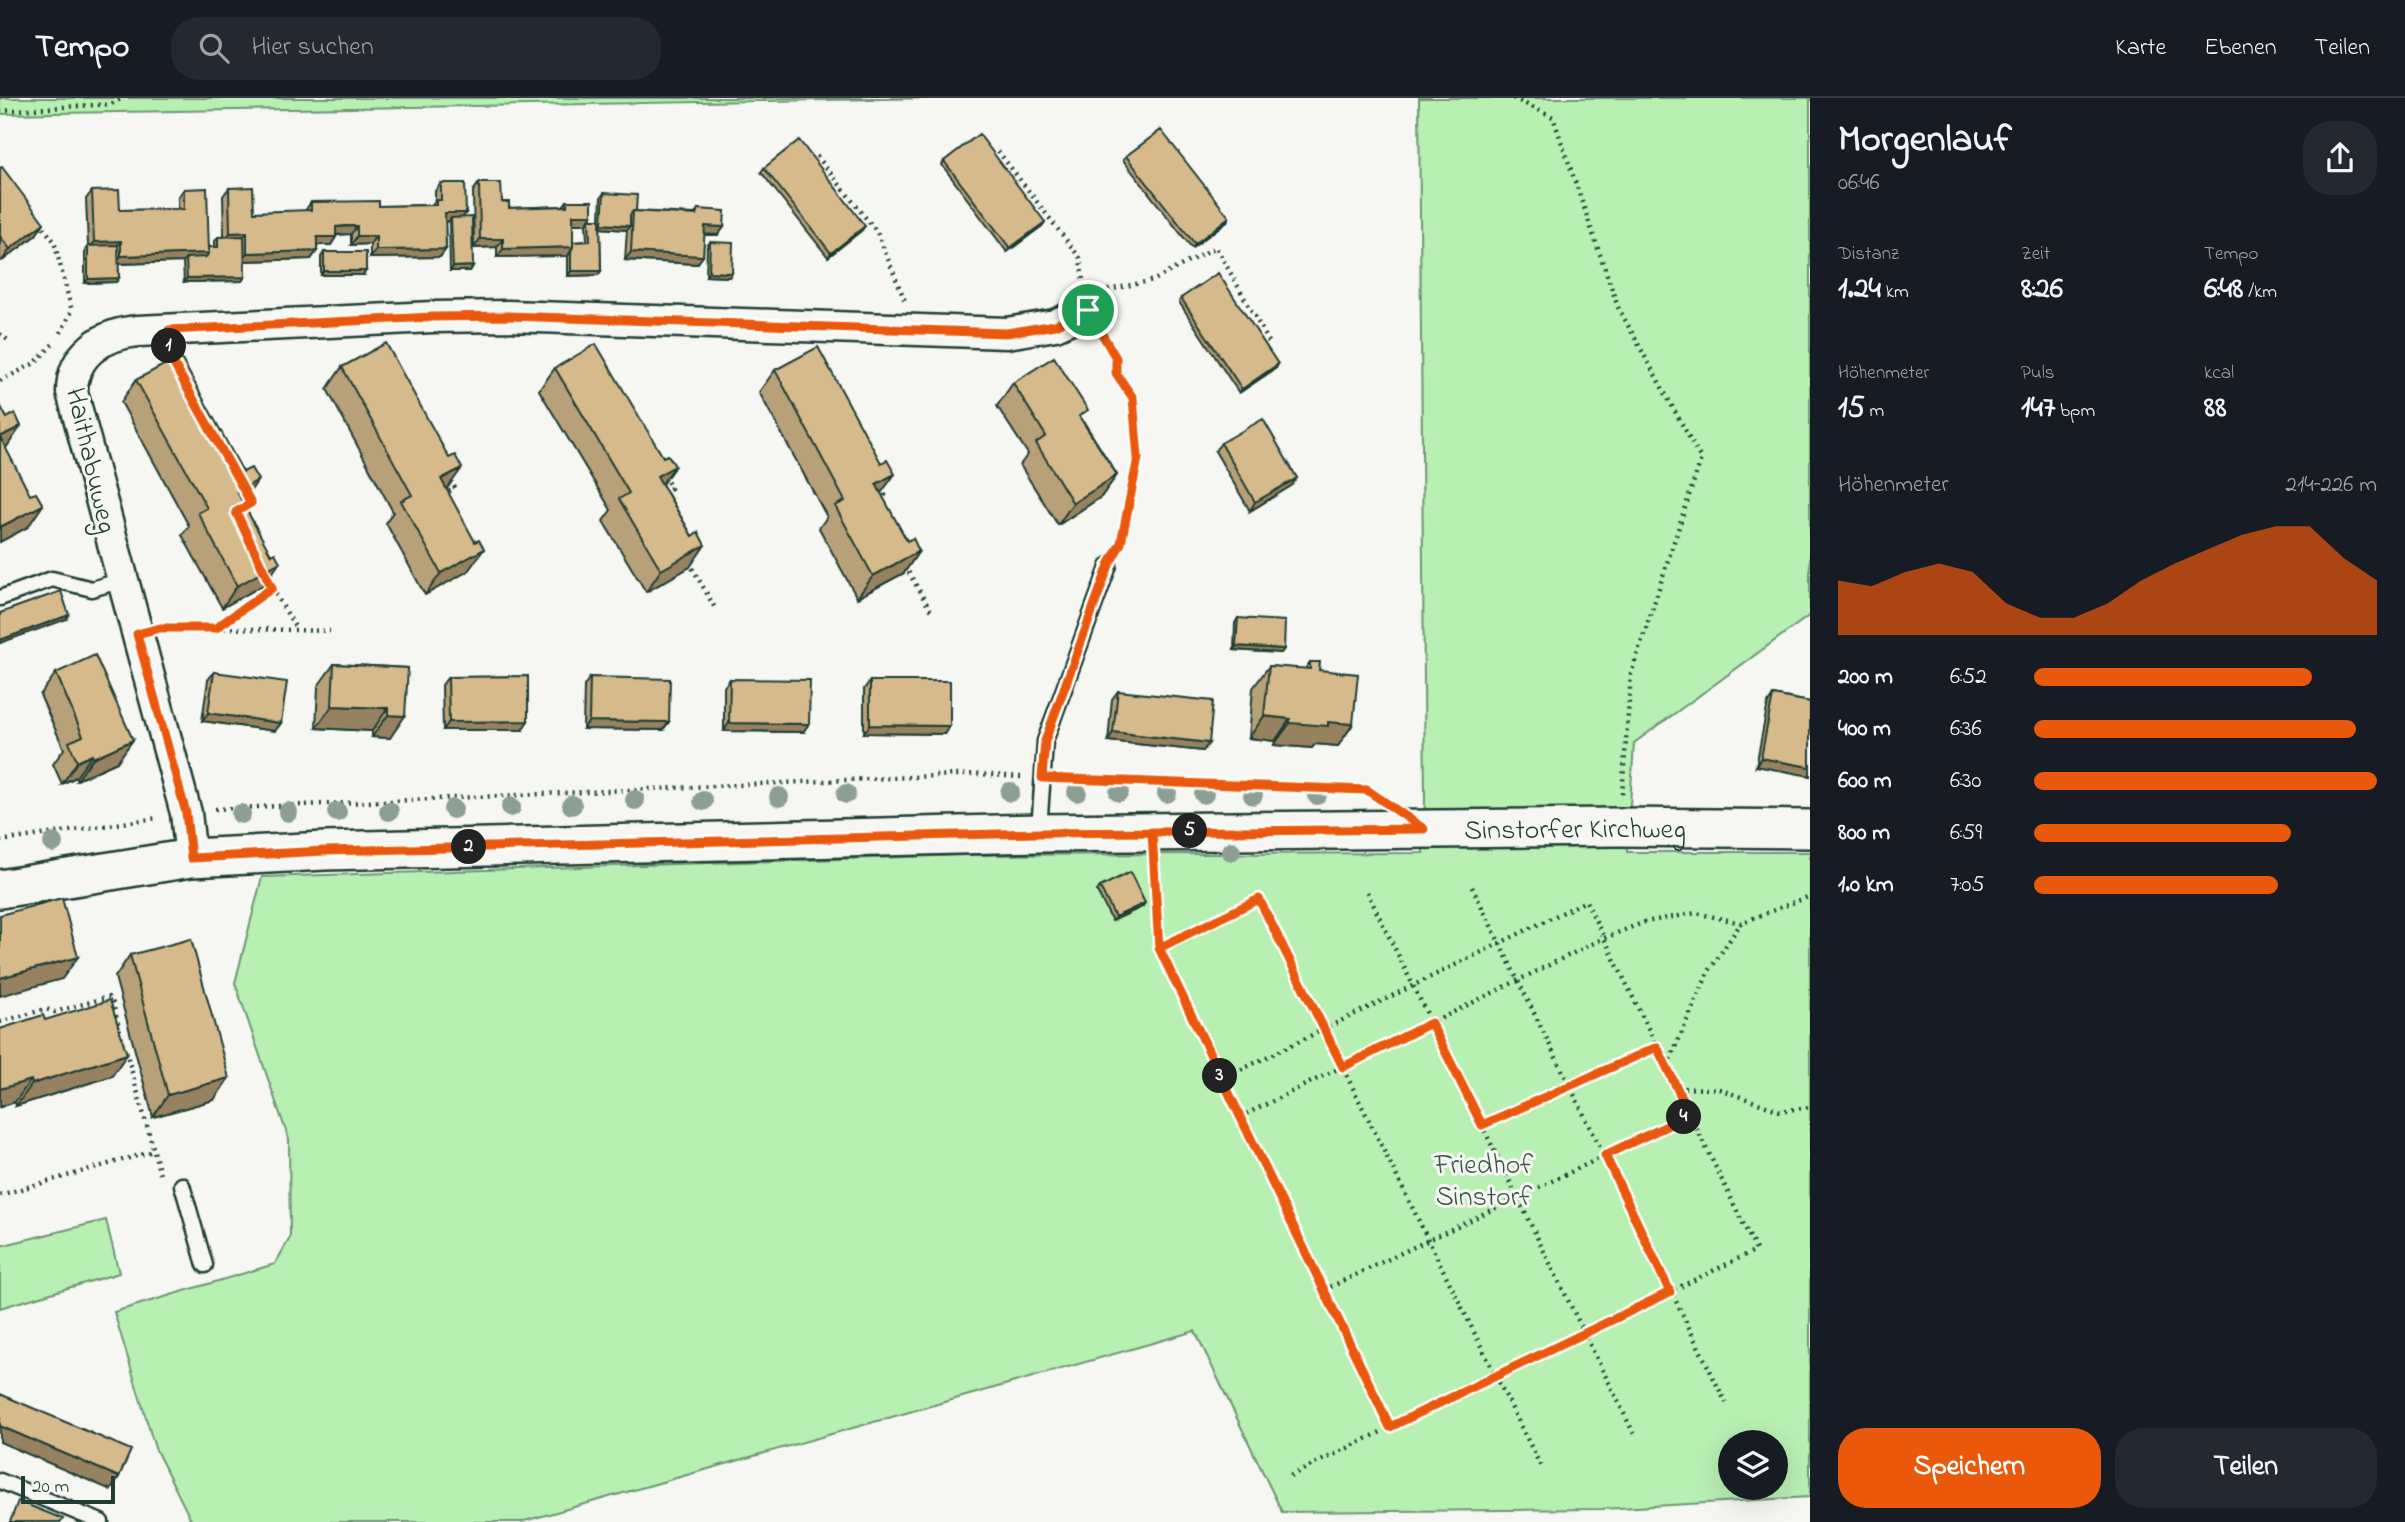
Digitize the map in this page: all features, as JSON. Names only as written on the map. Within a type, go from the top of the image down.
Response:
[{"type":"street","name":"Haithabuweg","points":[[191,858],[186,813],[72,392],[72,381],[78,363],[96,345],[114,335],[138,331],[508,316],[1007,333],[1055,325],[1087,303]]},
{"type":"street","name":"Sinstorfer Kirchweg","points":[[0,888],[191,858],[325,851],[1039,833],[1619,827],[1810,829]]},
{"type":"lane","points":[[1039,833],[1045,741],[1109,565]]},
{"type":"lane","points":[[0,598],[52,579],[92,589],[122,580]]},
{"type":"lane","points":[[182,1185],[205,1265]]},
{"type":"lane","points":[[0,1481],[101,1522]]},
{"type":"path","points":[[0,111],[111,104],[123,98]]},
{"type":"path","points":[[1513,98],[1553,117],[1618,307],[1701,459],[1631,674],[1619,827]]},
{"type":"path","points":[[998,151],[1080,258],[1087,303],[1116,358],[1116,373],[1133,398],[1136,466],[1121,543],[1109,565]]},
{"type":"path","points":[[817,156],[877,232],[916,330]]},
{"type":"path","points":[[0,381],[35,363],[57,340],[72,310],[54,241],[38,222]]},
{"type":"path","points":[[1087,303],[1154,280],[1216,247],[1269,342]]},
{"type":"path","points":[[0,334],[9,341]]},
{"type":"path","points":[[438,498],[455,488],[449,476]]},
{"type":"path","points":[[652,498],[671,488],[664,476]]},
{"type":"path","points":[[236,512],[251,503],[238,479]]},
{"type":"path","points":[[871,505],[885,495],[879,483]]},
{"type":"path","points":[[684,553],[715,608]]},
{"type":"path","points":[[904,564],[931,611]]},
{"type":"path","points":[[262,567],[297,630]]},
{"type":"path","points":[[216,628],[272,588]]},
{"type":"path","points":[[137,634],[160,628],[330,631]]},
{"type":"path","points":[[0,841],[230,807],[977,774],[1367,790],[1379,798]]},
{"type":"path","points":[[1152,832],[1159,948],[1390,1427]]},
{"type":"path","points":[[1472,887],[1726,1403]]},
{"type":"path","points":[[1367,892],[1635,1436]]},
{"type":"path","points":[[1240,1117],[1604,938],[1645,922],[1696,913],[1741,923],[1810,896]]},
{"type":"path","points":[[1159,948],[1259,899],[1542,1469]]},
{"type":"path","points":[[1222,1079],[1586,901],[1756,1250],[1290,1476]]},
{"type":"path","points":[[1667,1067],[1709,971],[1741,923]]},
{"type":"path","points":[[0,1021],[46,1009],[55,1012],[108,998],[112,1000],[163,1187]]},
{"type":"path","points":[[1482,1125],[1657,1047]]},
{"type":"path","points":[[1677,1088],[1718,1089],[1780,1111],[1810,1107]]},
{"type":"path","points":[[1324,1290],[1690,1115]]},
{"type":"path","points":[[0,1195],[153,1151]]},
{"type":"green space","points":[[0,98],[939,98],[0,114]]},
{"type":"green space","name":"Friedhof Sinstorf","points":[[1419,98],[1810,98],[1810,615],[1634,743],[1627,852],[1810,852],[1810,1497],[1788,1498],[1788,1430],[1718,1430],[1718,1500],[1758,1500],[1602,1509],[1282,1512],[1195,1331],[521,1522],[192,1522],[155,1448],[114,1312],[275,1264],[290,1238],[289,1140],[235,983],[262,877],[968,855],[1423,853],[1425,799]]},
{"type":"green space","points":[[106,1220],[119,1273],[0,1308],[0,1246]]},
{"type":"building","points":[[1161,130],[1229,217],[1195,244],[1126,156]]},
{"type":"building","points":[[979,134],[1045,222],[1010,248],[944,161]]},
{"type":"building","points":[[799,140],[865,226],[831,253],[764,168]]},
{"type":"building","points":[[2,167],[44,223],[10,249],[0,236]]},
{"type":"building","points":[[441,183],[465,183],[466,213],[445,213],[446,249],[376,250],[376,236],[357,236],[357,226],[345,226],[336,227],[336,237],[317,237],[317,251],[247,253],[247,232],[230,233],[229,188],[253,187],[254,212],[311,210],[311,202],[379,201],[379,206],[436,205],[436,200],[441,200]]},
{"type":"building","points":[[479,183],[501,183],[502,202],[509,202],[509,208],[567,206],[567,201],[592,201],[592,215],[573,215],[573,247],[503,249],[503,239],[480,239]]},
{"type":"building","points":[[207,188],[209,253],[121,256],[121,241],[94,242],[92,191],[119,190],[120,210],[184,209],[184,189]]},
{"type":"building","points":[[604,193],[637,195],[636,211],[630,215],[630,226],[602,224]]},
{"type":"building","points":[[698,209],[725,211],[724,227],[705,226],[703,256],[631,252],[633,211],[697,215]]},
{"type":"building","points":[[472,217],[473,266],[453,267],[451,218]]},
{"type":"building","points":[[589,219],[600,219],[601,271],[571,271],[573,242],[590,241]]},
{"type":"building","points":[[244,236],[245,277],[187,278],[186,258],[206,257],[209,247],[218,247],[218,237]]},
{"type":"building","points":[[710,242],[733,243],[732,273],[709,272]]},
{"type":"building","points":[[118,245],[119,278],[88,279],[88,246]]},
{"type":"building","points":[[324,252],[366,252],[366,271],[324,271]]},
{"type":"building","points":[[1218,273],[1278,364],[1242,389],[1181,298]]},
{"type":"building","points":[[386,343],[449,458],[455,455],[462,468],[441,479],[475,542],[479,540],[484,549],[441,573],[401,501],[412,495],[342,367]]},
{"type":"building","points":[[596,344],[663,457],[668,455],[675,466],[657,476],[692,536],[698,532],[705,545],[661,570],[619,499],[629,493],[555,368]]},
{"type":"building","points":[[818,347],[881,463],[887,460],[895,474],[876,484],[907,541],[913,538],[919,551],[873,576],[835,506],[845,501],[775,370]]},
{"type":"building","points":[[180,356],[243,472],[251,468],[258,480],[237,492],[271,555],[275,553],[280,562],[237,586],[198,513],[207,508],[136,380]]},
{"type":"building","points":[[1054,357],[1088,410],[1079,416],[1117,475],[1073,503],[1036,443],[1046,436],[1013,383]]},
{"type":"building","points":[[0,405],[7,418],[15,413],[21,426],[0,437]]},
{"type":"building","points":[[1263,419],[1297,478],[1255,502],[1221,443]]},
{"type":"building","points":[[0,437],[30,495],[36,493],[43,505],[0,527]]},
{"type":"building","points":[[61,591],[69,615],[0,640],[0,613]]},
{"type":"building","points":[[1238,618],[1285,621],[1284,649],[1236,646]]},
{"type":"building","points":[[95,655],[133,740],[93,758],[92,755],[77,762],[69,742],[83,736],[56,673]]},
{"type":"building","points":[[1310,662],[1320,662],[1319,670],[1358,674],[1353,724],[1328,722],[1328,726],[1290,723],[1290,719],[1264,716],[1269,666],[1310,669]]},
{"type":"building","points":[[334,664],[408,668],[405,716],[388,715],[388,708],[332,706]]},
{"type":"building","points":[[214,672],[287,682],[281,723],[208,713]]},
{"type":"building","points":[[528,676],[528,721],[449,722],[448,677]]},
{"type":"building","points":[[590,677],[670,679],[669,722],[589,721]]},
{"type":"building","points":[[730,679],[810,680],[809,724],[729,723]]},
{"type":"building","points":[[870,681],[950,681],[950,726],[870,725]]},
{"type":"building","points":[[1118,691],[1213,701],[1209,743],[1113,732]]},
{"type":"building","points":[[1773,695],[1810,702],[1810,767],[1761,758]]},
{"type":"building","points":[[1130,872],[1145,903],[1115,917],[1100,887]]},
{"type":"building","points":[[62,898],[78,957],[0,978],[0,915]]},
{"type":"building","points":[[191,939],[229,1078],[168,1095],[130,955]]},
{"type":"building","points":[[110,1000],[127,1054],[32,1084],[31,1080],[0,1089],[0,1029],[43,1015],[45,1020]]},
{"type":"building","points":[[0,1394],[131,1450],[119,1477],[0,1426]]},
{"type":"building","points":[[18,1501],[63,1519],[61,1522],[10,1522]]},
{"type":"route","points":[[1088,310],[1055,325],[1007,333],[508,316],[169,330],[170,357],[251,503],[236,512],[272,588],[216,628],[160,628],[137,634],[186,813],[191,858],[325,851],[1152,832],[1159,948],[1390,1427],[1670,1292],[1605,1155],[1690,1115],[1657,1047],[1482,1125],[1431,1023],[1343,1067],[1259,899],[1159,948],[1156,890],[1152,832],[1424,829],[1367,790],[1042,778],[1045,741],[1109,565],[1121,543],[1138,458],[1133,398],[1116,373],[1116,358],[1088,310]]}]
